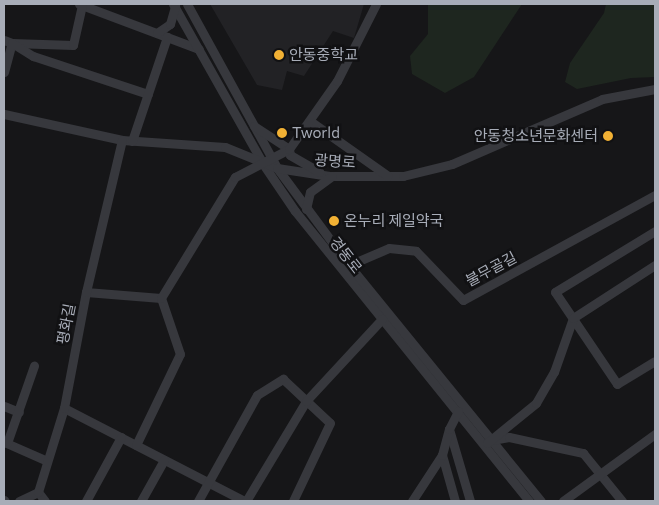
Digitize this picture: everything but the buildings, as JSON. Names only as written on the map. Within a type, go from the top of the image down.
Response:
[{"type":"street","points":[[8,41],[73,45],[81,4],[199,49]]},
{"type":"street","name":"경동로","points":[[187,4],[251,123],[267,161]]},
{"type":"street","points":[[160,298],[235,177],[289,149],[336,81],[376,4]]},
{"type":"street","name":"경동로","points":[[174,5],[267,161],[335,264],[458,411],[541,501]]},
{"type":"street","points":[[157,33],[170,24],[174,5]]},
{"type":"street","name":"평화길","points":[[38,492],[64,408],[86,292],[127,140],[148,94],[167,37]]},
{"type":"street","points":[[4,72],[8,41]]},
{"type":"street","points":[[8,41],[33,56],[148,94]]},
{"type":"street","name":"광명로","points":[[4,114],[127,140],[225,147],[267,161],[277,168],[330,176],[388,176],[437,170],[602,99],[655,88]]},
{"type":"street","points":[[310,120],[388,176]]},
{"type":"street","points":[[251,123],[289,149],[290,155],[330,176],[310,192],[306,209]]},
{"type":"street","name":"경동로","points":[[277,168],[349,266],[488,442],[529,501]]},
{"type":"street","name":"불무골길","points":[[349,266],[389,248],[416,251],[463,300],[655,195]]},
{"type":"street","points":[[655,231],[555,292],[618,384],[655,361]]},
{"type":"street","points":[[488,442],[536,403],[554,372],[573,318],[655,266]]},
{"type":"street","points":[[86,292],[160,298]]},
{"type":"street","points":[[136,445],[180,354],[160,298]]},
{"type":"street","points":[[64,408],[245,501],[306,401],[382,319]]},
{"type":"street","points":[[34,366],[19,412],[5,443],[47,461]]},
{"type":"street","points":[[198,501],[257,395],[283,379],[330,423],[293,501]]},
{"type":"street","points":[[4,406],[19,412]]},
{"type":"street","points":[[412,501],[442,455],[449,429],[458,411]]},
{"type":"street","points":[[449,429],[470,501]]},
{"type":"street","points":[[563,501],[655,434]]},
{"type":"street","points":[[86,501],[121,437]]},
{"type":"street","points":[[488,442],[509,437],[583,453],[622,501]]},
{"type":"street","points":[[442,455],[455,501]]},
{"type":"street","points":[[140,501],[164,460]]},
{"type":"street","points":[[18,501],[38,492],[45,501]]},
{"type":"shaded area","name":"안동중학교","points":[[210,4],[364,4],[354,38],[333,31],[304,76],[287,71],[282,90],[257,85]]},
{"type":"shaded area","points":[[428,4],[522,4],[474,77],[445,93],[412,74],[410,56],[428,34]]},
{"type":"shaded area","points":[[606,4],[655,4],[655,77],[631,78],[577,89],[565,82],[570,63],[604,13]]},
{"type":"place","name":"안동중학교","points":[[279,55]]},
{"type":"place","name":"Tworld","points":[[282,133]]},
{"type":"place","name":"안동청소년문화센터","points":[[608,136]]},
{"type":"place","name":"온누리 제일약국","points":[[334,221]]}]
